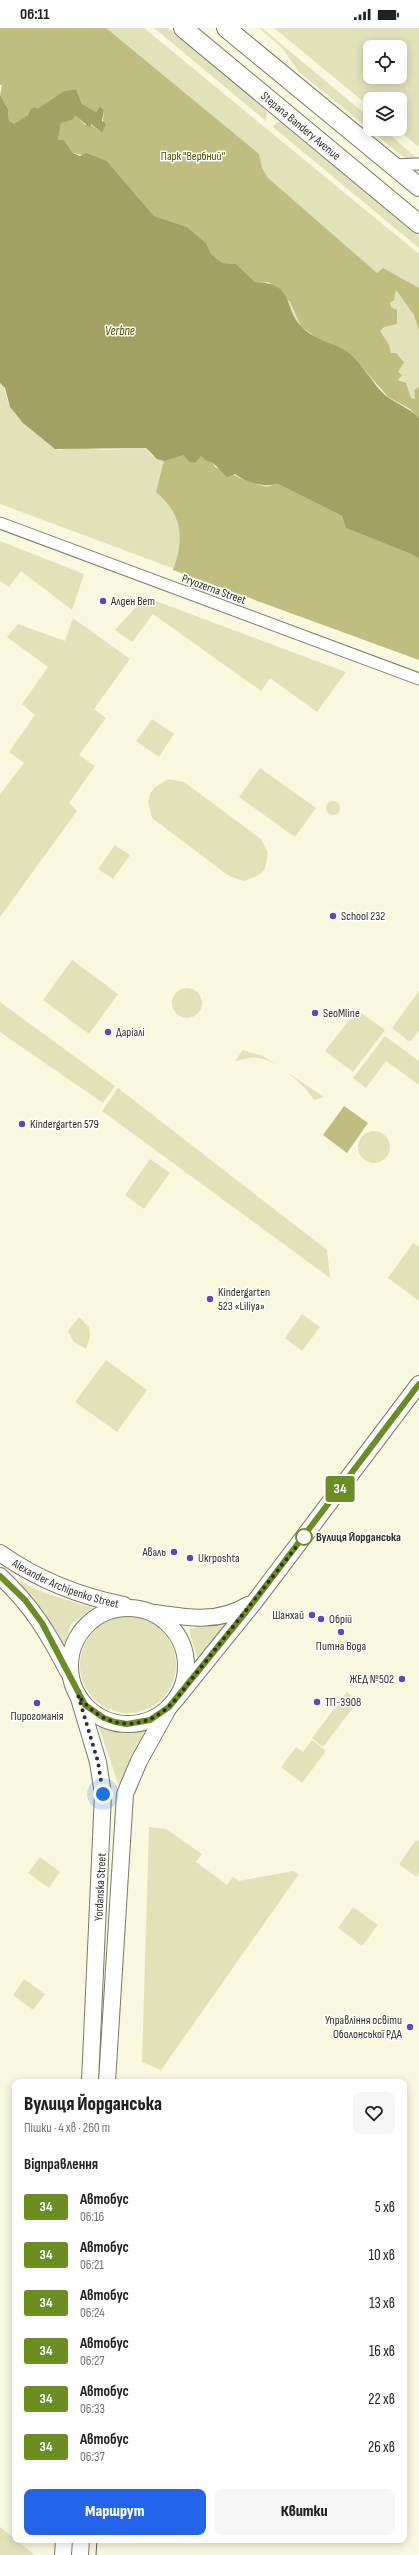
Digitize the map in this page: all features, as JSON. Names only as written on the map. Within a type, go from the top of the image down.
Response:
[{"type":"main road","name":"Stepana Bandery Avenue","points":[[183,28],[419,224]]},
{"type":"main road","points":[[226,28],[419,187]]},
{"type":"main road","name":"Yordanska Street","points":[[107,2079],[125,1794],[138,1761],[173,1703],[256,1600],[419,1384]]},
{"type":"main road","name":"Alexander Archipenko Street","points":[[0,1553],[43,1579],[74,1593],[134,1607]]},
{"type":"main road","name":"Alexander Archipenko Street","points":[[0,1576],[25,1600],[42,1623],[71,1676]]},
{"type":"main road","points":[[154,1613],[170,1625],[185,1651],[186,1676],[173,1703],[160,1714],[144,1722],[127,1724],[115,1722],[94,1712],[78,1695],[71,1676],[72,1649],[85,1626],[107,1611],[134,1607],[154,1613],[209,1619],[235,1614],[256,1600]]},
{"type":"main road","name":"Yordanska Street","points":[[78,1695],[98,1762],[103,1794],[90,2079]]},
{"type":"main road","points":[[63,2555],[64,2543]]},
{"type":"main road","points":[[80,2555],[81,2543]]},
{"type":"street","points":[[392,165],[419,164]]},
{"type":"street","name":"Pryozerna Street","points":[[0,523],[419,679]]},
{"type":"green space","name":"Парк \"Вербний\"","points":[[0,28],[144,28],[419,254],[419,418],[410,409],[154,216],[107,161],[102,133],[104,110],[37,109],[0,95],[2,85],[0,85]]},
{"type":"green space","name":"Парк \"Вербний\"","points":[[0,28],[106,28],[259,154],[262,168],[268,178],[377,273],[383,268],[419,288],[419,331],[414,315],[396,290],[394,300],[390,303],[391,307],[397,310],[397,324],[384,327],[380,331],[389,345],[391,353],[396,353],[404,362],[398,372],[402,375],[398,380],[406,383],[411,398],[415,399],[414,390],[419,387],[419,418],[410,409],[388,397],[357,361],[341,348],[319,340],[301,326],[290,302],[269,282],[255,282],[236,264],[222,263],[211,254],[206,243],[187,227],[154,216],[107,161],[73,153],[64,140],[58,140],[61,123],[75,114],[85,125],[90,124],[102,133],[104,110],[100,106],[96,112],[82,104],[76,89],[64,91],[14,125],[9,121],[8,109],[0,95],[2,85],[0,85]]},
{"type":"green space","points":[[154,28],[168,28],[265,109],[267,114],[266,121]]},
{"type":"green space","points":[[259,28],[262,28],[363,112],[363,124],[299,72],[282,48]]},
{"type":"green space","points":[[274,28],[419,28],[419,147],[406,136],[407,136],[407,92],[363,92],[363,101]]},
{"type":"green space","points":[[281,122],[419,236],[419,248],[273,127],[276,123]]},
{"type":"green space","points":[[377,136],[391,136],[419,160],[414,161],[402,156]]},
{"type":"green space","points":[[0,383],[3,386],[9,405],[21,420],[58,450],[82,447],[103,450],[145,448],[152,456],[278,484],[342,516],[419,559],[419,660],[0,504]]},
{"type":"green space","points":[[176,455],[183,455],[188,461],[201,456],[212,461],[215,467],[242,479],[266,487],[278,484],[342,516],[346,528],[411,554],[419,559],[419,660],[173,570],[179,547],[179,527],[171,509],[165,500],[156,492],[164,461]]},
{"type":"green space","points":[[0,541],[84,574],[72,610],[21,571],[9,587],[0,581]]},
{"type":"green space","points":[[145,597],[346,672],[317,712],[270,678],[261,691],[153,614],[132,642],[115,630]]},
{"type":"green space","points":[[73,618],[130,659],[94,709],[106,718],[79,755],[95,766],[69,803],[77,811],[0,917],[0,794],[24,763],[9,752],[35,715],[22,704],[48,667],[7,637],[18,624],[65,641]]},
{"type":"green space","points":[[152,719],[174,734],[159,757],[136,741]]},
{"type":"green space","points":[[260,768],[316,808],[295,837],[239,797]]},
{"type":"green space","points":[[168,779],[184,782],[261,839],[268,853],[265,869],[259,875],[244,881],[229,876],[152,818],[148,802],[150,794],[154,788]]},
{"type":"green space","points":[[330,801],[336,801],[340,805],[340,811],[336,815],[330,815],[326,811],[326,805]]},
{"type":"green space","points":[[115,845],[130,855],[113,879],[98,869]]},
{"type":"green space","points":[[72,960],[118,994],[89,1034],[43,1000]]},
{"type":"green space","points":[[187,988],[198,992],[202,1003],[198,1014],[187,1018],[176,1014],[172,1003],[176,992]]},
{"type":"green space","points":[[419,991],[419,1030],[410,1042],[392,1028]]},
{"type":"green space","points":[[0,1002],[115,1086],[103,1103],[0,1032]]},
{"type":"green space","points":[[357,1010],[385,1030],[353,1072],[325,1051]]},
{"type":"green space","points":[[385,1036],[419,1061],[419,1085],[386,1061],[366,1088],[353,1078]]},
{"type":"green space","points":[[243,1050],[263,1056],[272,1062],[256,1058],[235,1061]]},
{"type":"green space","points":[[290,1074],[324,1097],[314,1100]]},
{"type":"green space","points":[[118,1088],[327,1250],[330,1278],[102,1111]]},
{"type":"green space","points":[[344,1106],[368,1123],[347,1153],[323,1135]]},
{"type":"green space","points":[[374,1131],[385,1136],[390,1147],[385,1158],[374,1163],[363,1158],[358,1147],[363,1136]]},
{"type":"green space","points":[[150,1159],[170,1173],[144,1209],[125,1195]]},
{"type":"green space","points":[[413,1243],[419,1247],[419,1301],[388,1278]]},
{"type":"green space","points":[[302,1314],[320,1327],[302,1351],[285,1338]]},
{"type":"green space","points":[[79,1317],[89,1327],[90,1337],[86,1349],[74,1342],[68,1331]]},
{"type":"green space","points":[[106,1360],[147,1390],[117,1432],[75,1402]]},
{"type":"green space","points":[[19,1581],[45,1593],[93,1608],[71,1624],[63,1648]]},
{"type":"green space","points":[[128,1617],[146,1621],[162,1631],[172,1647],[176,1665],[172,1683],[162,1699],[146,1709],[128,1713],[110,1709],[94,1699],[84,1683],[80,1665],[84,1647],[94,1631],[110,1621]]},
{"type":"green space","points":[[235,1619],[199,1664],[189,1629]]},
{"type":"green space","points":[[347,1692],[358,1701],[323,1747],[312,1738]]},
{"type":"green space","points":[[98,1725],[124,1733],[149,1731],[135,1750],[120,1789]]},
{"type":"green space","points":[[312,1740],[326,1751],[302,1783],[281,1767],[296,1747],[303,1752]]},
{"type":"green space","points":[[149,1827],[166,1829],[202,1854],[196,1862],[227,1885],[233,1877],[239,1881],[293,1871],[299,1874],[161,2070],[142,2062]]},
{"type":"green space","points":[[416,1840],[419,1842],[419,1873],[416,1877],[399,1864]]},
{"type":"green space","points":[[40,1857],[60,1872],[49,1888],[28,1873]]},
{"type":"green space","points":[[353,1907],[378,1925],[362,1946],[338,1928]]},
{"type":"green space","points":[[24,1979],[45,1994],[33,2010],[13,1995]]},
{"type":"green space","points":[[0,2527],[12,2537],[12,2543],[20,2543],[35,2555],[0,2555]]},
{"type":"water","name":"Verbne","points":[[76,89],[82,104],[96,112],[100,106],[104,110],[102,121],[106,124],[102,133],[91,124],[90,128],[75,115],[74,119],[61,123],[58,140],[64,140],[73,153],[80,156],[86,153],[107,161],[154,216],[187,227],[206,243],[211,254],[222,263],[236,264],[255,282],[268,283],[277,287],[286,297],[295,319],[301,326],[315,337],[341,348],[348,353],[361,365],[383,393],[419,418],[419,559],[411,554],[346,528],[342,516],[278,484],[255,484],[235,474],[227,477],[212,462],[207,461],[201,456],[195,463],[188,461],[183,455],[164,461],[157,459],[146,448],[55,449],[23,423],[10,407],[5,388],[0,383],[0,95],[8,109],[9,121],[14,124],[28,115],[31,109],[35,107],[37,109],[64,91]]},
{"type":"tram line","points":[[96,2555],[97,2543]]},
{"type":"bus line","name":"34","points":[[0,1576],[25,1600],[42,1623],[71,1676],[78,1695],[85,1705],[104,1718],[115,1722],[127,1724],[150,1720],[169,1707],[256,1600],[419,1384]]},
{"type":"place","name":"Алден Вет","points":[[103,601]]},
{"type":"place","name":"School 232","points":[[333,916]]},
{"type":"place","name":"SeoMline","points":[[315,1013]]},
{"type":"place","name":"Даріалі","points":[[108,1032]]},
{"type":"place","name":"Kindergarten 579","points":[[22,1124]]},
{"type":"place","name":"Kindergarten 523 «Liliya»","points":[[210,1299]]},
{"type":"place","name":"Вулиця Йорданська","points":[[304,1537]]},
{"type":"place","name":"Аваль","points":[[174,1552]]},
{"type":"place","name":"Ukrposhta","points":[[190,1558]]},
{"type":"place","name":"Шанхай","points":[[312,1615]]},
{"type":"place","name":"Обрій","points":[[321,1619]]},
{"type":"place","name":"Питна Вода","points":[[341,1632]]},
{"type":"place","name":"ЖЕД №502","points":[[402,1679]]},
{"type":"place","name":"ТП-3908","points":[[317,1702]]},
{"type":"place","name":"Пирогоманія","points":[[37,1703]]},
{"type":"place","name":"Управління освіти Оболонської РДА","points":[[410,2027]]},
{"type":"route","points":[[103,1794],[103,1786],[98,1762],[78,1695],[85,1705],[94,1712],[115,1722],[127,1724],[139,1723],[150,1720],[160,1714],[176,1699],[256,1600],[304,1537]]}]
